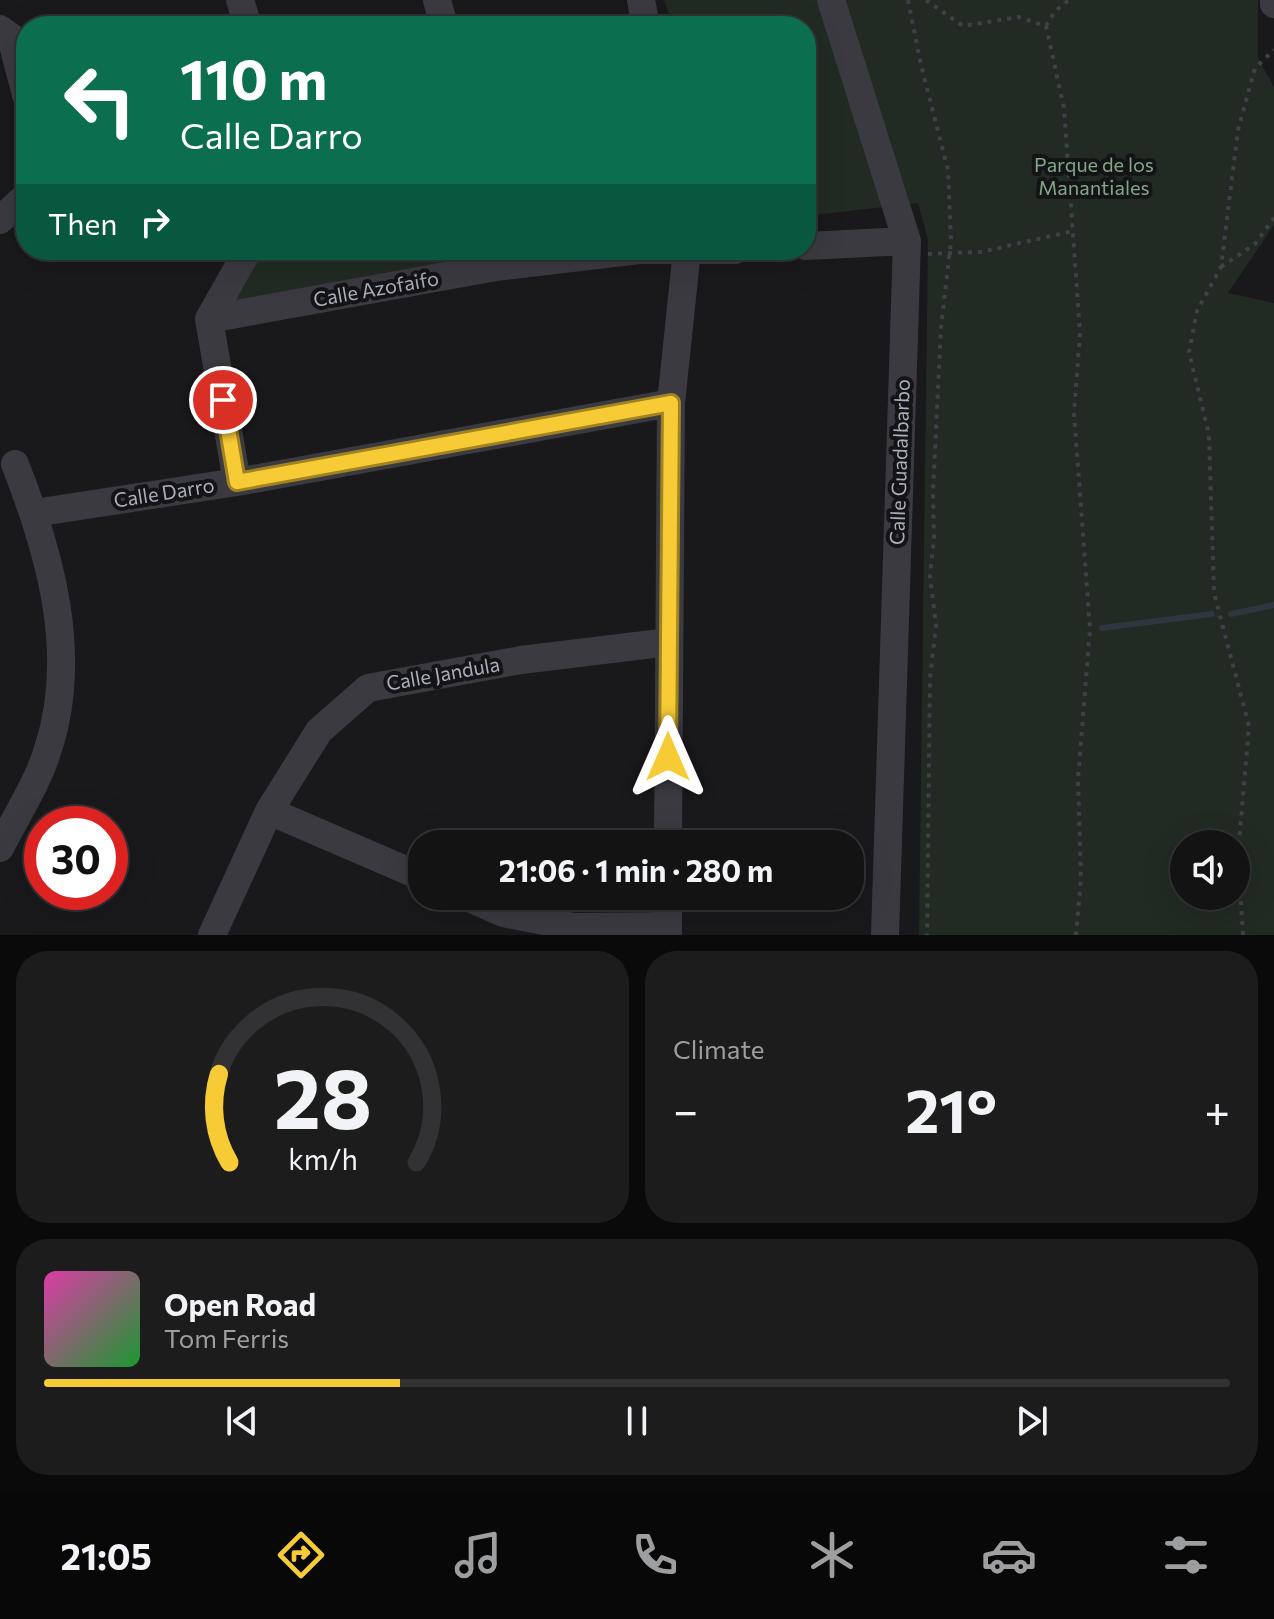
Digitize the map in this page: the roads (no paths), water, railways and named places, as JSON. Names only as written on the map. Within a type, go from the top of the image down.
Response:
[{"type":"street","name":"Calle Guadalbarbo","points":[[831,0],[906,249],[885,935]]},
{"type":"street","points":[[0,29],[11,37],[16,56]]},
{"type":"street","points":[[0,220],[16,205]]},
{"type":"street","points":[[816,246],[906,249]]},
{"type":"street","points":[[237,482],[209,319],[242,260]]},
{"type":"street","name":"Calle Azofaifo","points":[[209,319],[485,260]]},
{"type":"street","points":[[668,830],[671,403],[686,260]]},
{"type":"street","name":"Calle Darro","points":[[34,513],[237,482],[671,403]]},
{"type":"street","points":[[0,848],[48,751],[63,690],[58,608],[34,513],[15,464]]},
{"type":"street","name":"Calle Jandula","points":[[212,935],[269,811],[319,731],[368,688],[521,660],[669,642]]},
{"type":"street","points":[[269,811],[408,871]]},
{"type":"street","points":[[496,910],[574,927],[668,931],[668,910]]},
{"type":"waterway","points":[[1231,614],[1274,605]]},
{"type":"waterway","points":[[1102,628],[1212,614]]},
{"type":"park label","name":"Parque de los Manantiales","points":[[1094,176]]}]
